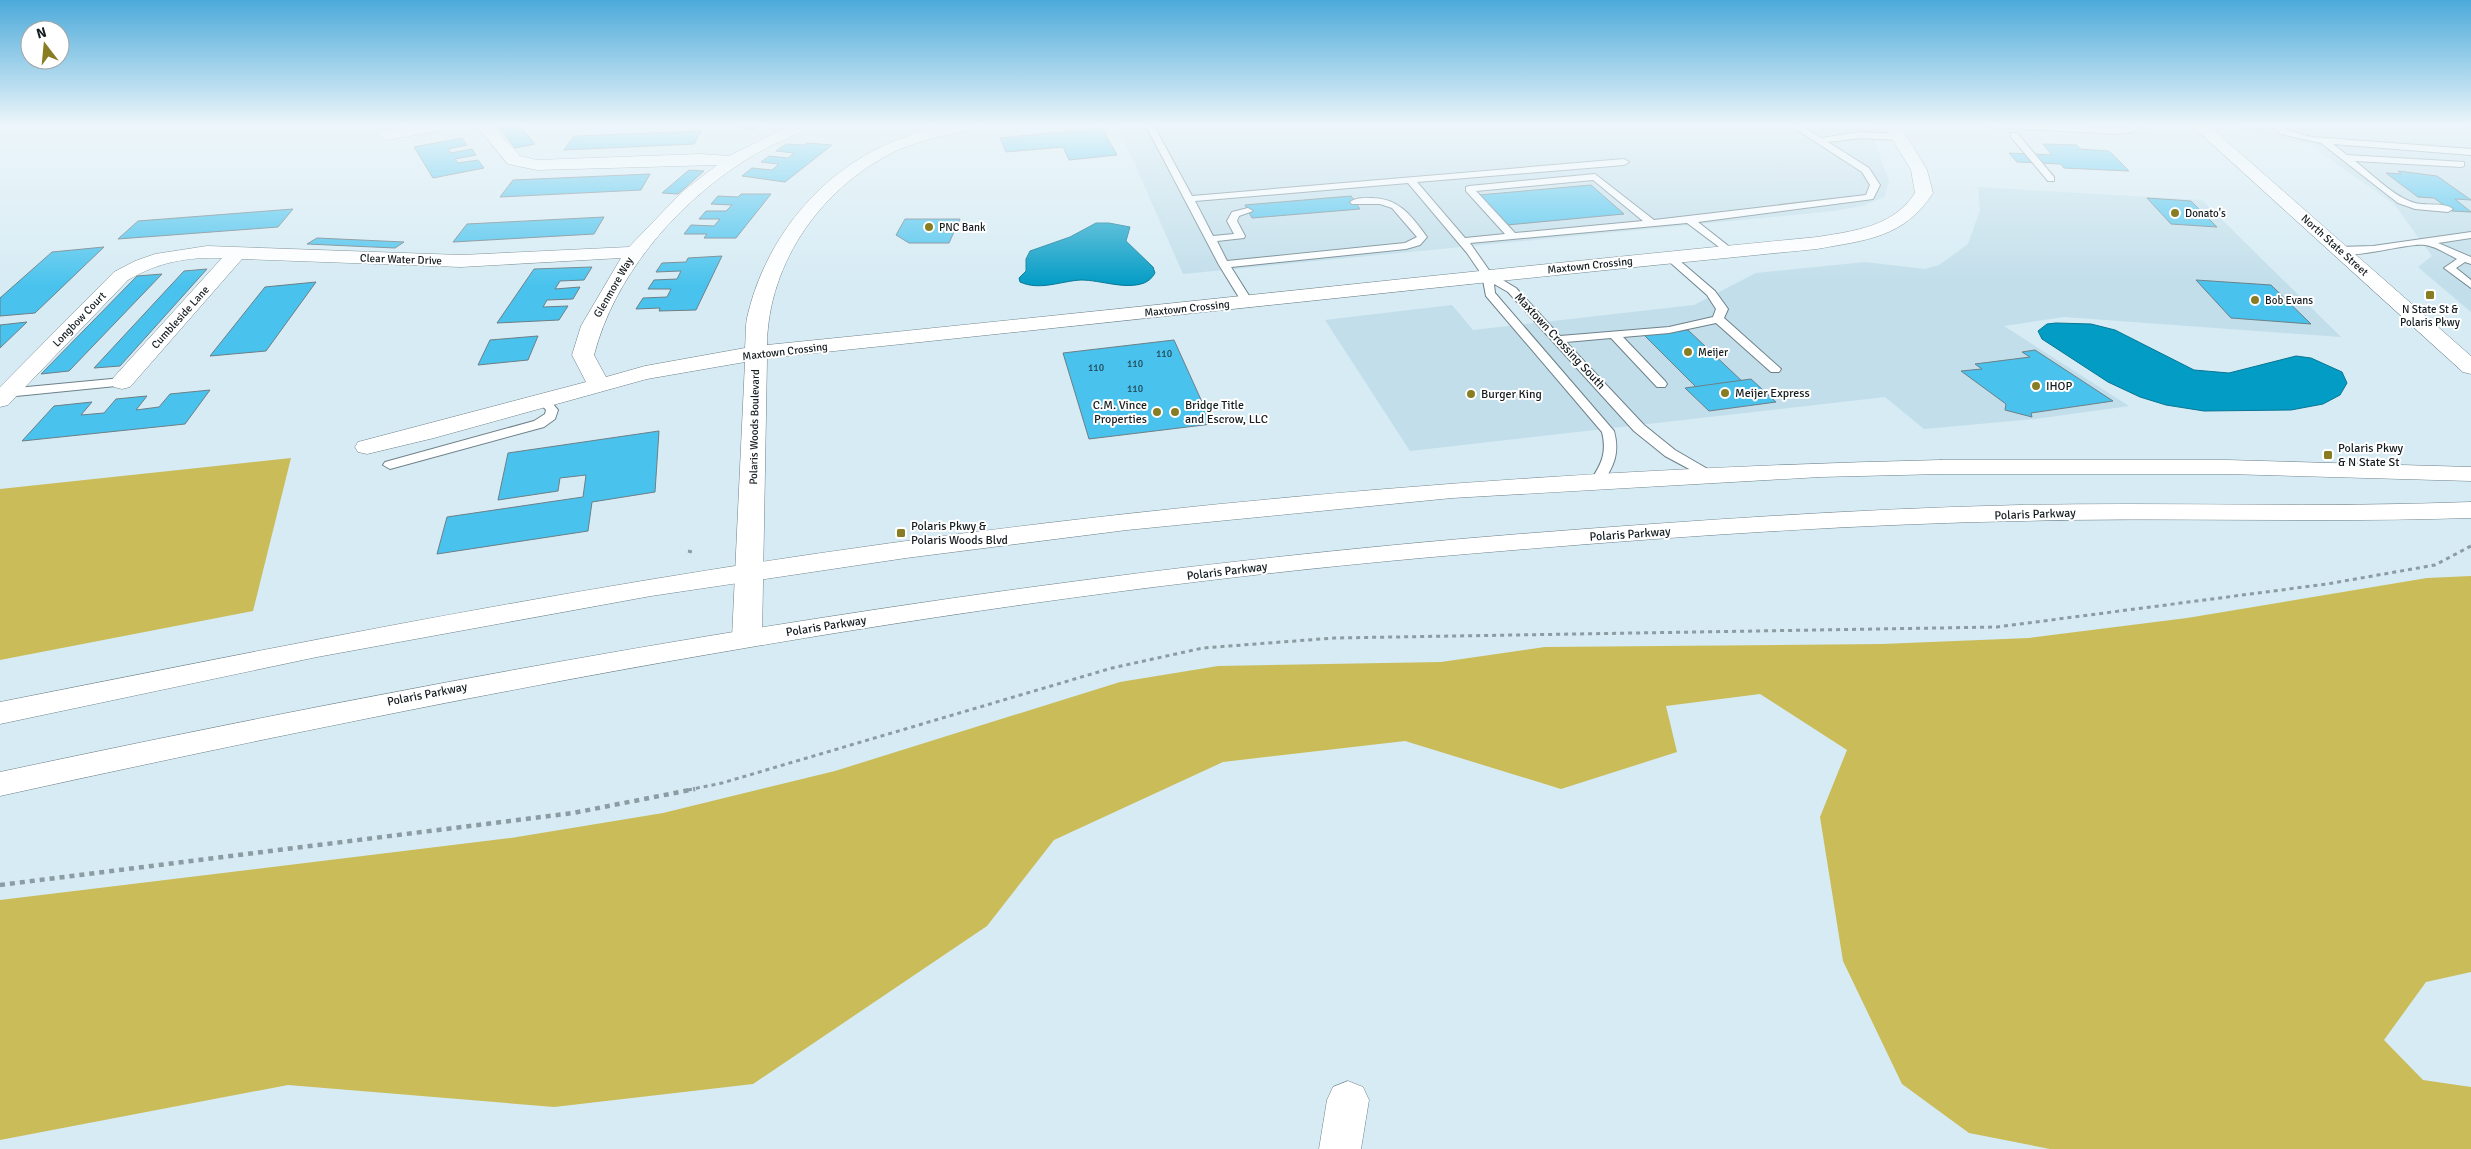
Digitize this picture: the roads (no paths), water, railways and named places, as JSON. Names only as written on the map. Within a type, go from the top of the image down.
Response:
[{"type":"street","name":"Glenmore Way","points":[[599,385],[583,355],[591,326],[634,252],[688,196],[710,178]]},
{"type":"street","name":"Polaris Woods Boulevard","points":[[747,638],[756,319],[776,260],[806,215],[842,178]]},
{"type":"street","name":"Maxtown Crossing","points":[[367,448],[599,385],[692,363],[756,353],[1727,250],[1817,243],[1848,238],[1895,224],[1910,214],[1924,193],[1921,178]]},
{"type":"street","name":"North State Street","points":[[2258,178],[2471,367]]},
{"type":"street","name":"Clear Water Drive","points":[[168,255],[185,253],[237,253],[461,261],[634,252]]},
{"type":"street","name":"Cumbleside Lane","points":[[122,382],[237,253]]},
{"type":"street","name":"Longbow Court","points":[[3,396],[121,276],[136,266],[168,255]]},
{"type":"street","points":[[0,713],[433,627],[651,588],[1127,522],[1452,490],[1711,475],[1941,467],[2227,467],[2471,474]]},
{"type":"street","name":"Polaris Parkway","points":[[0,784],[372,705],[519,677],[747,638],[1002,598],[1242,568],[1564,539],[1886,518],[2062,512],[2471,510]]},
{"type":"street","points":[[1340,1149],[1348,1100]]},
{"type":"lane","points":[[1178,178],[1210,239],[1247,302]]},
{"type":"lane","points":[[1189,199],[1437,178]]},
{"type":"lane","points":[[1468,178],[1478,188]]},
{"type":"lane","points":[[1512,236],[1469,189],[1595,178],[1651,223]]},
{"type":"lane","points":[[1461,241],[1689,220],[1870,197],[1875,185],[1871,178]]},
{"type":"lane","points":[[2370,178],[2401,201],[2415,206],[2448,209]]},
{"type":"lane","points":[[1410,180],[1461,241],[1472,251],[1487,275]]},
{"type":"lane","points":[[1224,264],[1406,246],[1416,243],[1422,237],[1398,206],[1375,200],[1355,202]]},
{"type":"lane","points":[[1210,239],[1240,236],[1232,221],[1234,214],[1248,212]]},
{"type":"lane","points":[[1689,220],[1727,250]]},
{"type":"lane","points":[[2339,250],[2373,249],[2471,235]]},
{"type":"lane","points":[[2427,242],[2468,260]]},
{"type":"lane","points":[[1669,257],[1712,294],[1722,308],[1718,319]]},
{"type":"lane","points":[[2468,260],[2449,268],[2471,285]]},
{"type":"lane","name":"Maxtown Crossing South","points":[[1487,275],[1512,290],[1560,339],[1639,428],[1670,453],[1711,475]]},
{"type":"lane","name":"Maxtown Crossing South","points":[[1487,275],[1490,294],[1608,431],[1612,446],[1609,462],[1597,481]]},
{"type":"lane","points":[[1560,339],[1669,330],[1718,319]]},
{"type":"lane","points":[[1718,319],[1775,369]]},
{"type":"lane","points":[[1614,335],[1661,384]]},
{"type":"lane","points":[[3,396],[122,382]]},
{"type":"lane","points":[[390,465],[539,424],[551,416],[552,410],[544,401]]},
{"type":"water","points":[[1096,223],[1109,223],[1130,227],[1126,241],[1153,267],[1155,273],[1150,279],[1137,285],[1121,285],[1089,280],[1043,286],[1028,285],[1020,282],[1019,278],[1026,271],[1026,259],[1030,251],[1070,237]]},
{"type":"water","points":[[2047,324],[2091,324],[2115,330],[2194,370],[2229,373],[2296,356],[2311,358],[2342,372],[2347,383],[2340,395],[2323,404],[2291,410],[2204,411],[2166,405],[2140,397],[2108,382],[2042,339],[2038,331]]},
{"type":"place","name":"Donato's","points":[[2175,213]]},
{"type":"place","name":"PNC Bank","points":[[929,227]]},
{"type":"place","name":"N State St & Polaris Pkwy","points":[[2430,295]]},
{"type":"place","name":"Bob Evans","points":[[2255,300]]},
{"type":"place","name":"Meijer","points":[[1688,352]]},
{"type":"place","name":"IHOP","points":[[2036,386]]},
{"type":"place","name":"Meijer Express","points":[[1725,393]]},
{"type":"place","name":"Burger King","points":[[1471,394]]},
{"type":"place","name":"C.M. Vince Properties","points":[[1157,412]]},
{"type":"place","name":"Bridge Title and Escrow, LLC","points":[[1175,412]]},
{"type":"place","name":"Polaris Pkwy & N State St","points":[[2328,455]]},
{"type":"place","name":"Polaris Pkwy & Polaris Woods Blvd","points":[[901,533]]}]
